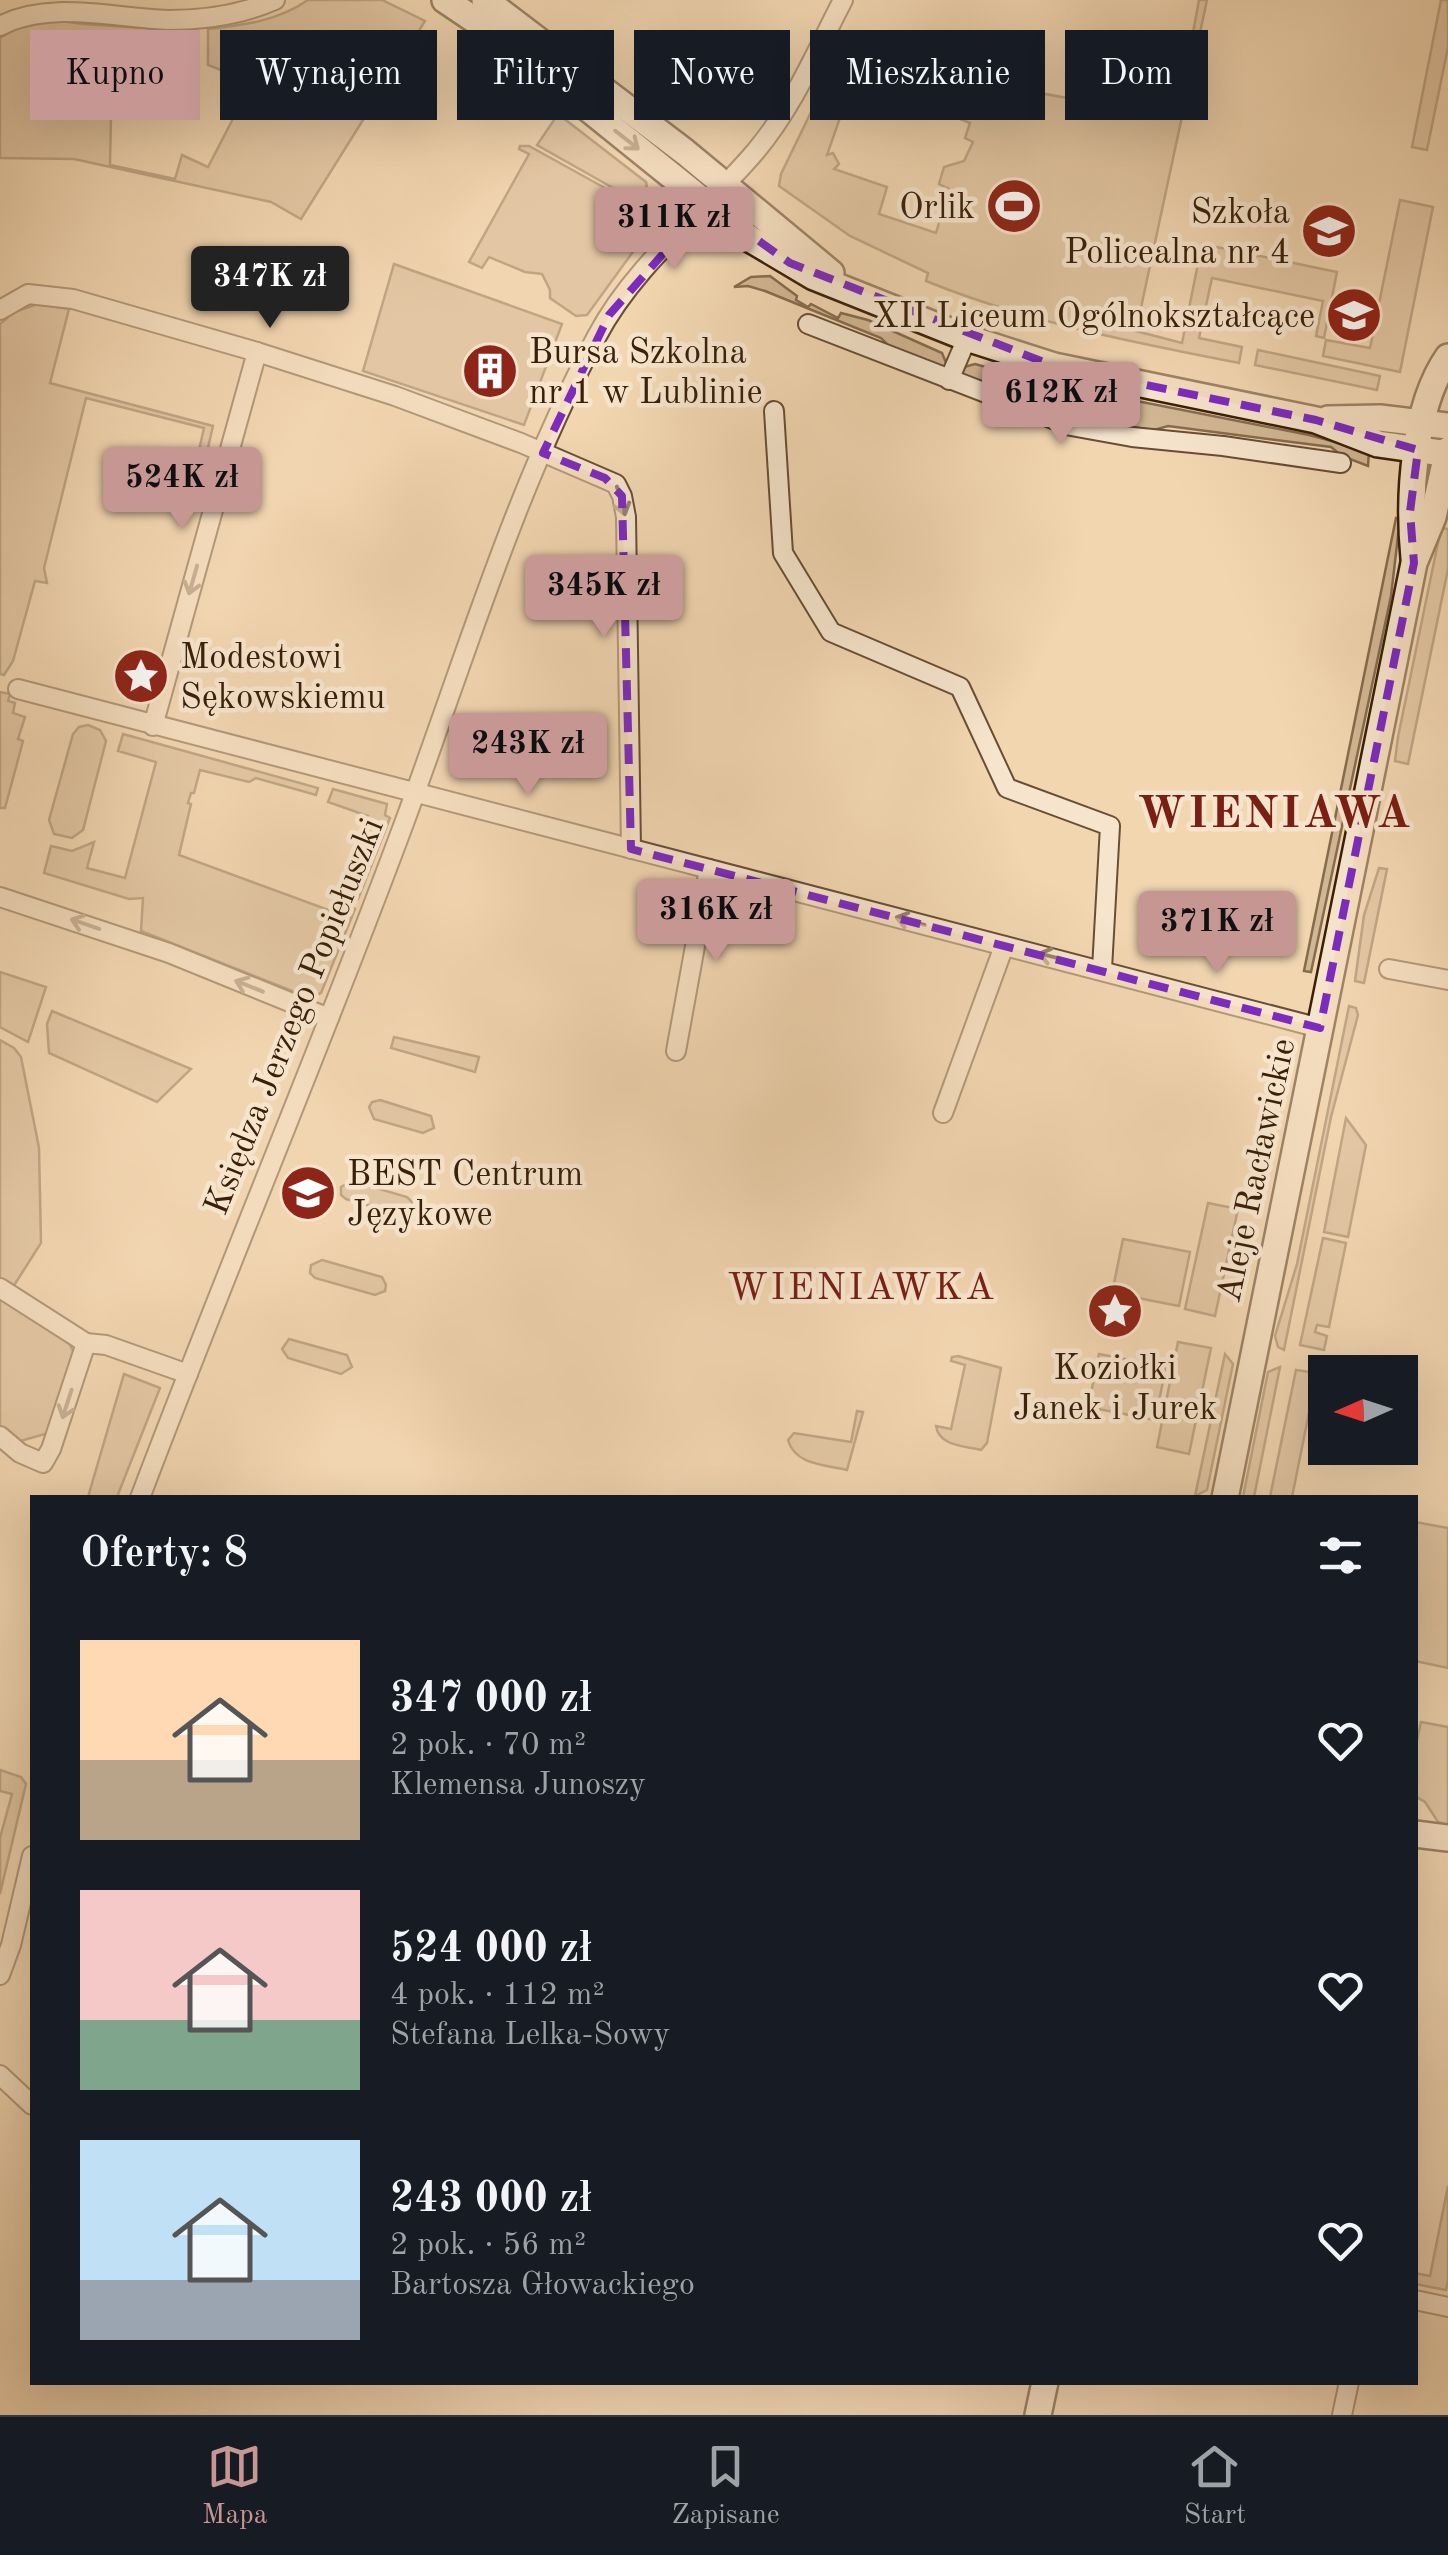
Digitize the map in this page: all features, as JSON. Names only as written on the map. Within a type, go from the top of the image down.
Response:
[{"type":"main road","points":[[445,0],[497,35],[750,239],[790,264],[967,338],[1082,373],[1316,420],[1378,444],[1448,452]]},
{"type":"main road","points":[[485,0],[724,184],[754,213],[829,270],[844,287]]},
{"type":"main road","name":"Aleje Racławickie","points":[[1414,563],[1410,512],[1418,450],[1436,425],[1433,379],[1448,357]]},
{"type":"main road","points":[[1316,420],[1380,418],[1436,425]]},
{"type":"main road","name":"Aleje Racławickie","points":[[1226,1495],[1414,563],[1434,517],[1448,452]]},
{"type":"main road","points":[[1418,1834],[1448,1838]]},
{"type":"main road","points":[[1038,2415],[1043,2385]]},
{"type":"street","points":[[5,23],[49,8],[169,20],[214,18],[275,0]]},
{"type":"street","name":"Księdza Jerzego Popiełuszki","points":[[141,1495],[329,1018],[543,452],[609,315],[661,250],[752,155],[778,120],[843,0]]},
{"type":"street","points":[[0,310],[28,294],[61,296],[406,400],[616,484],[626,516],[631,848]]},
{"type":"street","points":[[808,324],[1071,426],[1341,463]]},
{"type":"street","points":[[950,380],[967,338]]},
{"type":"street","points":[[152,726],[257,352]]},
{"type":"street","points":[[774,411],[783,553],[831,632],[960,687],[1008,788],[1110,826],[1102,970]]},
{"type":"street","points":[[18,690],[1320,1028]]},
{"type":"street","points":[[676,1051],[709,868]]},
{"type":"street","points":[[0,897],[169,954],[329,1018]]},
{"type":"street","points":[[943,1113],[1004,946]]},
{"type":"street","points":[[1389,968],[1448,980]]},
{"type":"street","points":[[0,1288],[86,1342],[188,1374]]},
{"type":"street","points":[[0,1436],[20,1453],[42,1463],[51,1449],[86,1342]]},
{"type":"street","points":[[0,1975],[30,1864]]},
{"type":"street","points":[[0,2075],[30,2104]]},
{"type":"street","points":[[1418,2301],[1448,2307]]},
{"type":"street","points":[[1342,2415],[1348,2385]]},
{"type":"highlighted area","points":[[707,204],[790,263],[1054,366],[1316,420],[1418,450],[1410,512],[1414,563],[1320,1028],[631,849],[622,496],[605,478],[543,453],[609,315]]},
{"type":"shaded area","points":[[308,0],[382,0],[425,21],[419,30],[220,30],[220,70],[208,65],[208,29],[248,24]]},
{"type":"shaded area","points":[[1199,0],[1207,0],[1200,30],[1193,30]]},
{"type":"shaded area","points":[[1441,0],[1448,0],[1448,47],[1427,150],[1412,147]]},
{"type":"shaded area","points":[[36,17],[181,30],[30,30],[30,120],[111,120],[110,165],[175,179],[182,155],[208,167],[232,120],[363,120],[301,219],[271,202],[74,159],[0,158],[0,38]]},
{"type":"shaded area","points":[[1045,94],[1065,98],[1065,120],[1181,120],[1136,331],[1182,343],[1202,244],[1337,272],[1324,338],[1316,336],[1323,301],[1212,278],[1199,338],[1242,347],[1239,363],[1041,319],[926,281],[928,273],[850,236],[779,186],[810,114],[810,120],[839,120],[827,155],[833,153],[839,164],[834,169],[887,187],[879,214],[936,233],[949,189],[939,184],[944,167],[964,161],[973,142],[965,138],[970,123],[962,120],[1045,120]]},
{"type":"shaded area","points":[[554,120],[566,120],[646,182],[647,188],[631,198],[537,145]]},
{"type":"shaded area","points":[[520,146],[529,146],[634,204],[646,205],[643,238],[587,315],[576,316],[550,298],[542,274],[525,272],[489,257],[482,268],[469,262],[529,154]]},
{"type":"shaded area","points":[[1400,200],[1433,207],[1400,372],[1323,356],[1326,340],[1370,348]]},
{"type":"shaded area","points":[[394,264],[562,324],[524,425],[363,371]]},
{"type":"shaded area","points":[[770,276],[808,307],[811,304],[838,318],[841,313],[868,320],[942,353],[947,365],[942,368],[892,349],[881,338],[765,291],[734,287],[751,277]]},
{"type":"shaded area","points":[[38,304],[69,309],[50,383],[213,426],[207,452],[199,450],[204,428],[86,398],[44,568],[47,583],[35,581],[13,661],[4,675],[0,674],[0,324],[14,312]]},
{"type":"shaded area","points":[[1258,350],[1380,376],[1377,390],[1255,365]]},
{"type":"shaded area","points":[[975,364],[1036,381],[1309,435],[1369,451],[1368,466],[1331,447],[1168,426],[1154,430],[1098,423],[1084,414],[1001,385],[986,386],[962,375],[964,367]]},
{"type":"shaded area","points":[[1396,518],[1400,519],[1391,596],[1311,972],[1304,971]]},
{"type":"shaded area","points":[[1441,528],[1448,529],[1448,569],[1408,764],[1395,761],[1398,737]]},
{"type":"shaded area","points":[[0,692],[10,694],[8,701],[15,703],[13,713],[25,717],[18,739],[23,741],[5,808],[0,808]]},
{"type":"shaded area","points":[[88,725],[100,730],[106,741],[83,830],[72,838],[54,834],[49,820],[73,734]]},
{"type":"shaded area","points":[[123,734],[318,788],[316,795],[256,778],[249,782],[200,770],[188,803],[191,804],[179,855],[331,911],[368,816],[328,802],[333,789],[387,804],[385,815],[390,818],[358,899],[347,897],[345,903],[355,909],[321,993],[305,996],[141,931],[143,898],[129,899],[44,873],[51,846],[72,851],[94,842],[87,868],[125,878],[156,762],[118,751]]},
{"type":"shaded area","points":[[1379,868],[1387,869],[1364,983],[1355,981],[1364,915]]},
{"type":"shaded area","points":[[0,972],[46,987],[28,1042],[0,1027]]},
{"type":"shaded area","points":[[1349,1006],[1356,1008],[1358,1015],[1331,1117],[1284,1350],[1278,1347],[1275,1336],[1297,1264]]},
{"type":"shaded area","points":[[52,1011],[191,1069],[157,1102],[49,1053],[47,1024]]},
{"type":"shaded area","points":[[394,1037],[479,1057],[475,1072],[391,1048]]},
{"type":"shaded area","points":[[0,1040],[21,1057],[39,1148],[41,1243],[13,1287],[0,1280]]},
{"type":"shaded area","points":[[380,1100],[431,1116],[434,1128],[423,1133],[374,1119],[369,1107]]},
{"type":"shaded area","points":[[1346,1118],[1366,1145],[1348,1237],[1324,1232]]},
{"type":"shaded area","points":[[352,1181],[407,1197],[412,1202],[411,1210],[402,1215],[346,1199],[341,1195],[341,1187]]},
{"type":"shaded area","points":[[1208,1203],[1238,1209],[1215,1316],[1185,1309]]},
{"type":"shaded area","points":[[1323,1238],[1346,1243],[1329,1327],[1317,1325],[1315,1332],[1327,1336],[1324,1350],[1300,1345]]},
{"type":"shaded area","points":[[1123,1239],[1190,1252],[1179,1306],[1112,1293]]},
{"type":"shaded area","points":[[322,1260],[382,1277],[385,1291],[375,1295],[315,1278],[310,1273],[311,1265]]},
{"type":"shaded area","points":[[0,1294],[67,1339],[73,1351],[52,1432],[17,1442],[0,1430]]},
{"type":"shaded area","points":[[289,1339],[347,1355],[352,1367],[341,1374],[288,1358],[282,1349]]},
{"type":"shaded area","points":[[1178,1342],[1211,1348],[1189,1454],[1157,1447]]},
{"type":"shaded area","points":[[1099,1354],[1166,1367],[1155,1420],[1088,1407]]},
{"type":"shaded area","points":[[1225,1354],[1233,1364],[1207,1490],[1195,1495]]},
{"type":"shaded area","points":[[958,1356],[1001,1368],[987,1443],[981,1450],[947,1441],[936,1426],[951,1429],[965,1365],[951,1361]]},
{"type":"shaded area","points":[[1280,1367],[1254,1495],[1243,1495],[1268,1372]]},
{"type":"shaded area","points":[[1296,1370],[1308,1372],[1308,1418],[1292,1495],[1270,1495]]},
{"type":"shaded area","points":[[124,1374],[160,1388],[118,1495],[89,1495]]},
{"type":"shaded area","points":[[857,1411],[863,1412],[847,1470],[804,1459],[788,1440],[794,1433],[851,1442]]},
{"type":"shaded area","points":[[1418,1523],[1448,1528],[1448,1668],[1418,1662]]},
{"type":"shaded area","points":[[1421,1722],[1448,1727],[1448,1825],[1438,1822],[1418,1798]]},
{"type":"shaded area","points":[[0,1770],[21,1777],[26,1784],[0,1894],[0,1838],[12,1794],[0,1791]]},
{"type":"shaded area","points":[[1448,2186],[1446,2290],[1418,2285],[1418,2274],[1430,2276]]},
{"type":"place","name":"Orlik","points":[[1014,206]]},
{"type":"place","name":"Szkoła Policealna nr 4","points":[[1329,231]]},
{"type":"place","name":"XII Liceum Ogólnokształcące","points":[[1354,315]]},
{"type":"place","name":"Bursa Szkolna nr 1 w Lublinie","points":[[490,371]]},
{"type":"place","name":"Modestowi Sękowskiemu","points":[[141,676]]},
{"type":"place","name":"BEST Centrum Językowe","points":[[308,1193]]},
{"type":"place","name":"Koziołki Janek i Jurek","points":[[1115,1311]]},
{"type":"district","name":"WIENIAWA","points":[[1275,811]]},
{"type":"district","name":"WIENIAWKA","points":[[862,1286]]}]
